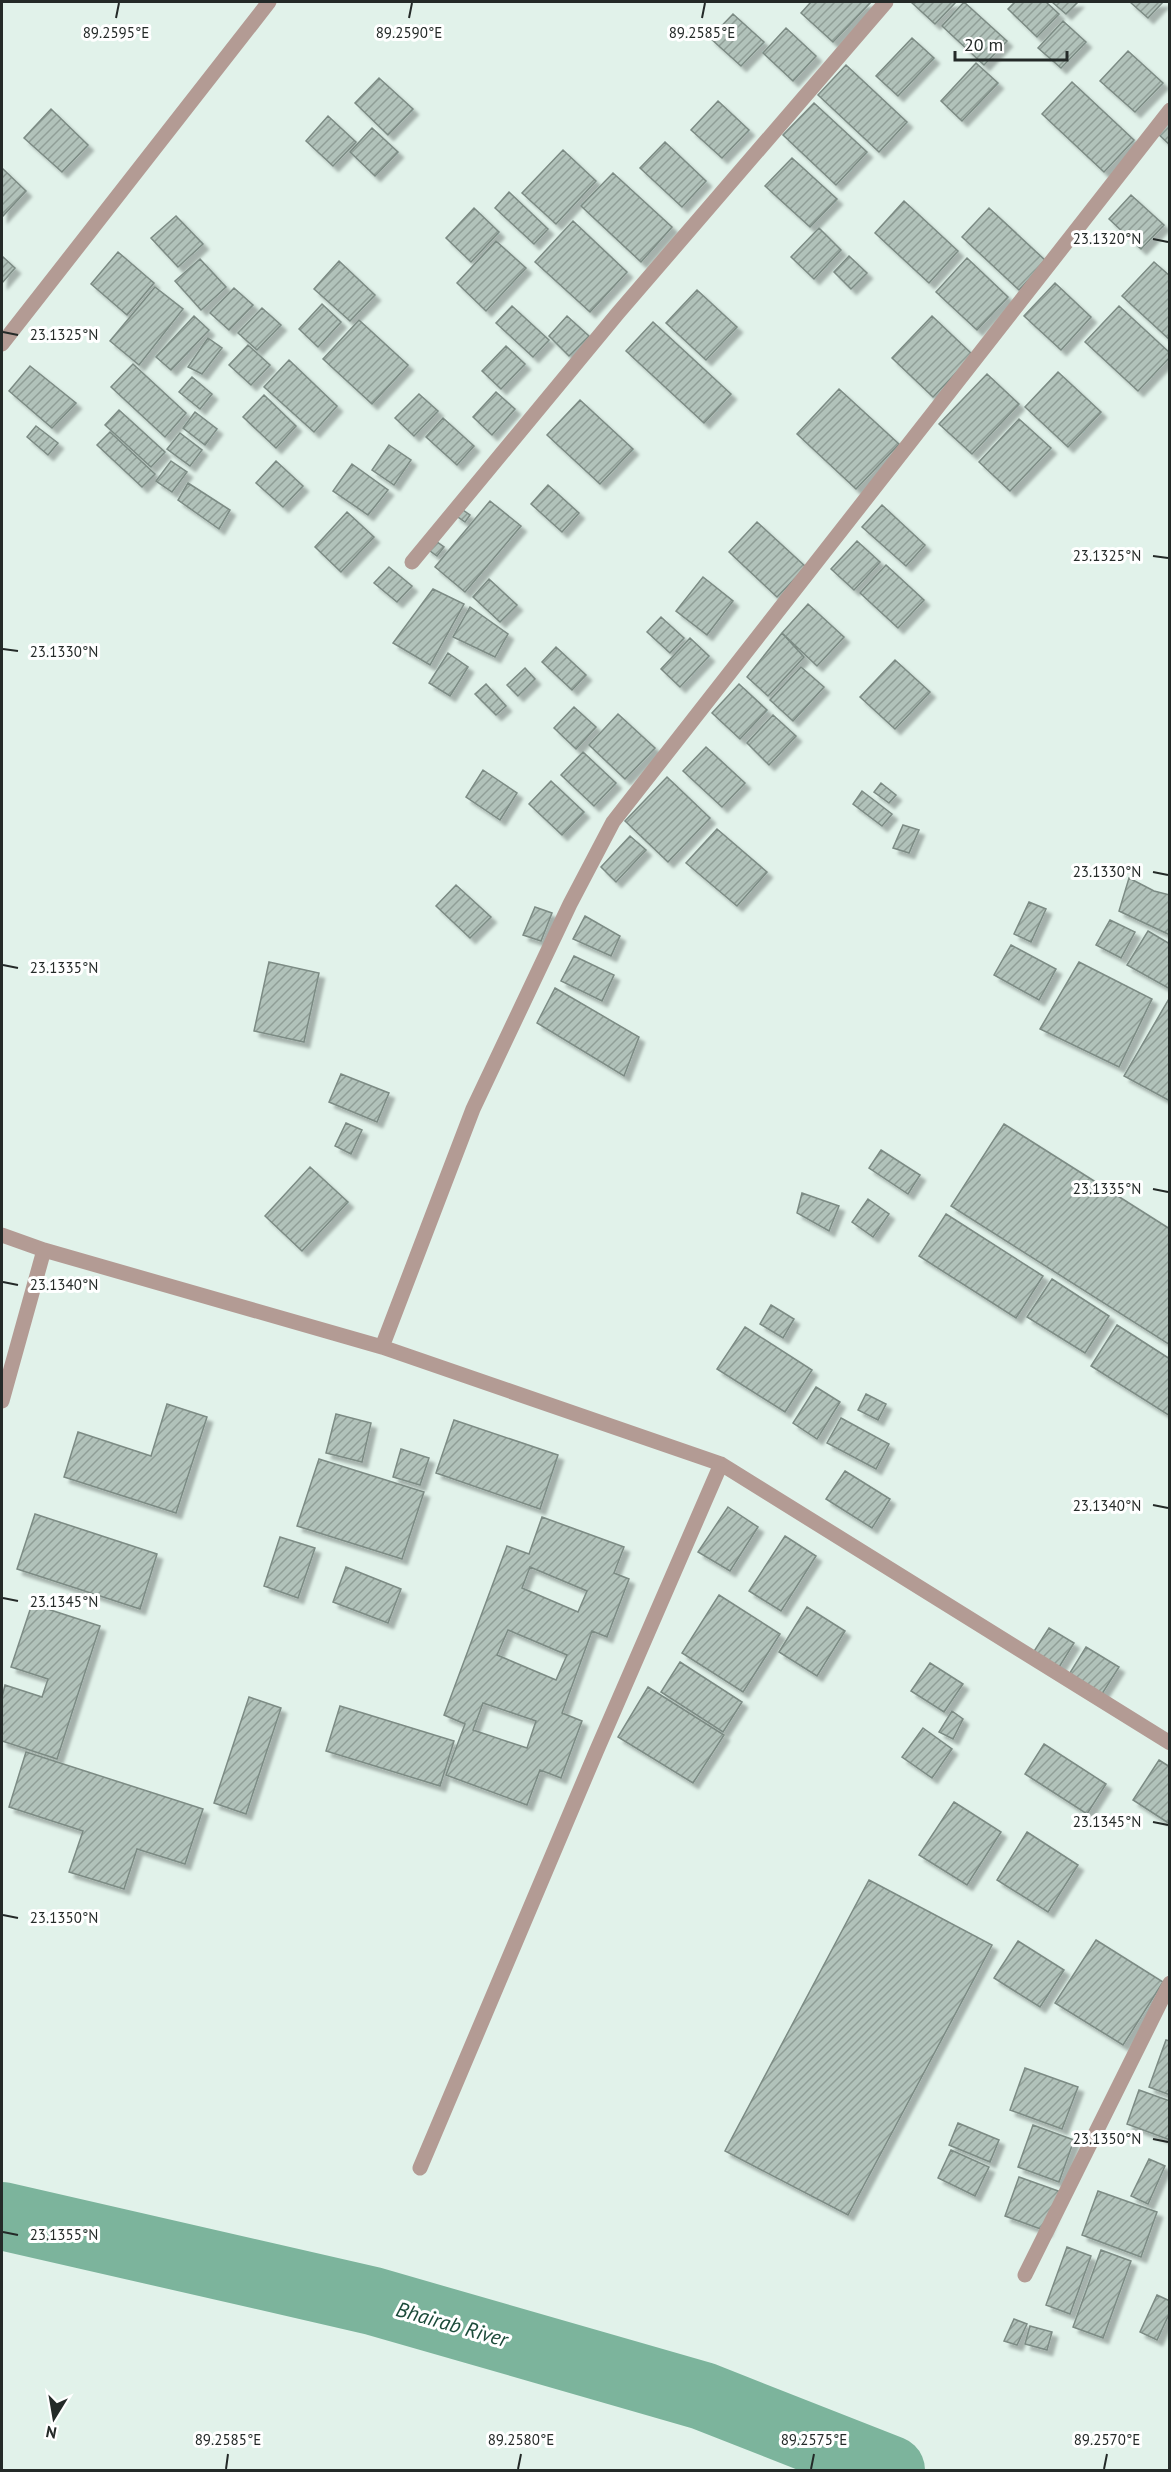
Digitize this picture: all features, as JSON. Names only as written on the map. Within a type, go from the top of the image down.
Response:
[{"type":"street","points":[[2,344],[269,2]]},
{"type":"street","points":[[412,562],[618,313],[886,2]]},
{"type":"street","points":[[381,1347],[473,1109],[570,904],[613,822],[1170,110]]},
{"type":"street","points":[[2,1234],[44,1250],[381,1347],[721,1464],[1170,1743]]},
{"type":"street","points":[[2,1401],[44,1250]]},
{"type":"street","points":[[420,2169],[596,1752],[721,1464]]},
{"type":"street","points":[[1025,2275],[1170,1983]]},
{"type":"building","points":[[811,2],[871,2],[833,42],[801,13]]},
{"type":"building","points":[[911,2],[956,2],[935,24]]},
{"type":"building","points":[[964,2],[1007,41],[984,65],[942,26]]},
{"type":"building","points":[[1015,2],[1046,2],[1059,14],[1037,37],[1008,9]]},
{"type":"building","points":[[1052,2],[1078,2],[1066,14]]},
{"type":"building","points":[[1130,2],[1163,2],[1148,18]]},
{"type":"building","points":[[733,14],[764,42],[741,66],[710,38]]},
{"type":"building","points":[[1063,21],[1086,42],[1061,68],[1038,48]]},
{"type":"building","points":[[786,28],[816,56],[793,81],[763,53]]},
{"type":"building","points":[[912,38],[934,58],[898,96],[876,76]]},
{"type":"building","points":[[1128,51],[1163,83],[1135,112],[1100,81]]},
{"type":"building","points":[[976,63],[998,83],[962,121],[941,101]]},
{"type":"building","points":[[846,65],[907,122],[879,152],[818,95]]},
{"type":"building","points":[[379,78],[413,109],[388,135],[355,103]]},
{"type":"building","points":[[1072,82],[1134,140],[1104,172],[1042,114]]},
{"type":"building","points":[[718,101],[749,130],[722,158],[691,130]]},
{"type":"building","points":[[814,103],[867,152],[836,185],[783,135]]},
{"type":"building","points":[[51,109],[88,145],[62,172],[24,138]]},
{"type":"building","points":[[328,116],[356,142],[333,166],[306,141]]},
{"type":"building","points":[[1170,120],[1170,145],[1157,133]]},
{"type":"building","points":[[372,128],[398,152],[375,176],[350,152]]},
{"type":"building","points":[[665,142],[706,181],[682,207],[640,168]]},
{"type":"building","points":[[563,150],[596,181],[556,224],[522,193]]},
{"type":"building","points":[[792,158],[837,199],[810,227],[765,186]]},
{"type":"building","points":[[2,168],[26,191],[2,217]]},
{"type":"building","points":[[613,173],[672,227],[641,262],[581,206]]},
{"type":"building","points":[[509,192],[548,229],[534,244],[495,208]]},
{"type":"building","points":[[1131,195],[1164,225],[1141,249],[1109,219]]},
{"type":"building","points":[[904,201],[958,251],[929,283],[875,233]]},
{"type":"building","points":[[474,208],[499,232],[471,262],[446,238]]},
{"type":"building","points":[[989,208],[1046,261],[1019,290],[962,237]]},
{"type":"building","points":[[176,216],[203,244],[178,267],[151,238]]},
{"type":"building","points":[[573,221],[627,272],[590,312],[535,262]]},
{"type":"building","points":[[819,228],[841,250],[814,279],[791,257]]},
{"type":"building","points":[[496,241],[526,268],[486,311],[457,283]]},
{"type":"building","points":[[118,252],[154,283],[127,315],[91,284]]},
{"type":"building","points":[[2,256],[15,268],[2,283]]},
{"type":"building","points":[[849,256],[867,273],[851,289],[834,272]]},
{"type":"building","points":[[967,258],[1008,297],[977,330],[936,292]]},
{"type":"building","points":[[200,259],[226,287],[201,310],[175,281]]},
{"type":"building","points":[[339,261],[375,295],[350,321],[314,289]]},
{"type":"building","points":[[1154,262],[1170,276],[1170,340],[1122,296]]},
{"type":"building","points":[[1055,283],[1091,317],[1061,350],[1024,316]]},
{"type":"building","points":[[155,287],[183,309],[139,365],[110,341]]},
{"type":"building","points":[[234,288],[253,305],[229,330],[210,313]]},
{"type":"building","points":[[697,290],[737,327],[706,360],[666,323]]},
{"type":"building","points":[[322,304],[341,322],[318,347],[299,329]]},
{"type":"building","points":[[512,306],[549,340],[533,357],[496,323]]},
{"type":"building","points":[[1119,306],[1170,353],[1170,357],[1138,391],[1085,342]]},
{"type":"building","points":[[262,308],[281,325],[257,350],[238,333]]},
{"type":"building","points":[[194,316],[209,330],[171,370],[156,357]]},
{"type":"building","points":[[567,316],[589,336],[569,356],[549,336]]},
{"type":"building","points":[[932,316],[973,355],[933,397],[892,358]]},
{"type":"building","points":[[359,320],[408,365],[372,404],[323,359]]},
{"type":"building","points":[[653,322],[731,394],[704,423],[626,351]]},
{"type":"building","points":[[208,338],[222,348],[202,374],[188,367]]},
{"type":"building","points":[[248,345],[270,365],[251,385],[229,365]]},
{"type":"building","points":[[506,346],[525,364],[501,389],[482,371]]},
{"type":"building","points":[[289,360],[337,406],[314,432],[264,387]]},
{"type":"building","points":[[133,364],[186,413],[165,437],[111,387]]},
{"type":"building","points":[[30,366],[76,403],[52,428],[9,391]]},
{"type":"building","points":[[1058,372],[1101,412],[1068,447],[1025,407]]},
{"type":"building","points":[[987,374],[1019,404],[972,454],[939,424]]},
{"type":"building","points":[[192,377],[212,394],[200,409],[179,392]]},
{"type":"building","points":[[839,389],[899,444],[856,489],[797,434]]},
{"type":"building","points":[[496,392],[515,409],[492,435],[473,417]]},
{"type":"building","points":[[419,394],[438,411],[414,436],[395,418]]},
{"type":"building","points":[[264,395],[296,426],[276,448],[243,417]]},
{"type":"building","points":[[580,400],[633,449],[600,484],[547,435]]},
{"type":"building","points":[[119,410],[165,452],[151,467],[105,425]]},
{"type":"building","points":[[195,412],[217,429],[205,445],[183,428]]},
{"type":"building","points":[[443,418],[474,446],[457,465],[426,437]]},
{"type":"building","points":[[1019,419],[1051,448],[1010,491],[979,462]]},
{"type":"building","points":[[36,426],[58,443],[48,455],[27,437]]},
{"type":"building","points":[[110,432],[155,474],[142,487],[97,445]]},
{"type":"building","points":[[180,433],[202,450],[190,466],[167,449]]},
{"type":"building","points":[[389,445],[411,460],[394,485],[372,470]]},
{"type":"building","points":[[171,461],[187,472],[172,492],[156,481]]},
{"type":"building","points":[[276,461],[303,486],[283,507],[256,483]]},
{"type":"building","points":[[352,464],[388,490],[368,515],[333,491]]},
{"type":"building","points":[[188,483],[230,510],[219,529],[178,500]]},
{"type":"building","points":[[548,485],[579,513],[562,532],[531,504]]},
{"type":"building","points":[[490,501],[521,526],[465,592],[435,567]]},
{"type":"building","points":[[882,505],[925,545],[906,566],[862,527]]},
{"type":"building","points":[[460,508],[470,515],[465,522],[455,515]]},
{"type":"building","points":[[347,512],[374,537],[341,572],[315,547]]},
{"type":"building","points":[[757,522],[806,567],[777,597],[729,552]]},
{"type":"building","points":[[433,539],[444,547],[437,556],[426,548]]},
{"type":"building","points":[[857,541],[880,562],[854,590],[831,569]]},
{"type":"building","points":[[886,565],[924,600],[898,628],[860,593]]},
{"type":"building","points":[[389,567],[412,586],[397,602],[374,583]]},
{"type":"building","points":[[703,577],[733,601],[707,635],[676,611]]},
{"type":"building","points":[[489,579],[517,605],[500,622],[473,597]]},
{"type":"building","points":[[433,589],[464,604],[430,665],[393,643]]},
{"type":"building","points":[[808,604],[844,637],[817,666],[782,633]]},
{"type":"building","points":[[470,607],[508,634],[495,657],[453,637]]},
{"type":"building","points":[[661,617],[684,638],[670,653],[647,632]]},
{"type":"building","points":[[782,633],[804,657],[768,696],[747,677]]},
{"type":"building","points":[[690,638],[709,656],[680,687],[661,669]]},
{"type":"building","points":[[556,647],[586,675],[572,690],[542,662]]},
{"type":"building","points":[[448,653],[468,667],[450,696],[429,683]]},
{"type":"building","points":[[895,660],[930,692],[895,729],[860,697]]},
{"type":"building","points":[[801,667],[824,687],[793,721],[770,700]]},
{"type":"building","points":[[525,668],[535,679],[518,696],[507,685]]},
{"type":"building","points":[[486,684],[506,706],[496,715],[475,694]]},
{"type":"building","points":[[739,684],[767,710],[740,739],[712,713]]},
{"type":"building","points":[[574,707],[596,727],[576,749],[554,728]]},
{"type":"building","points":[[618,714],[655,748],[625,779],[589,745]]},
{"type":"building","points":[[773,715],[796,736],[769,765],[747,743]]},
{"type":"building","points":[[706,747],[745,783],[722,807],[683,771]]},
{"type":"building","points":[[583,752],[616,783],[594,806],[561,775]]},
{"type":"building","points":[[483,770],[517,793],[500,820],[466,797]]},
{"type":"building","points":[[667,777],[710,818],[668,862],[625,821]]},
{"type":"building","points":[[551,781],[584,812],[562,835],[529,804]]},
{"type":"building","points":[[881,783],[896,795],[889,803],[874,792]]},
{"type":"building","points":[[862,791],[892,814],[882,826],[853,804]]},
{"type":"building","points":[[903,825],[919,830],[909,853],[893,848]]},
{"type":"building","points":[[717,829],[767,872],[737,906],[686,863]]},
{"type":"building","points":[[630,836],[646,850],[616,882],[601,867]]},
{"type":"building","points":[[1129,878],[1154,891],[1170,895],[1170,935],[1119,911]]},
{"type":"building","points":[[456,885],[491,917],[470,938],[436,906]]},
{"type":"building","points":[[1029,902],[1046,909],[1031,942],[1014,934]]},
{"type":"building","points":[[535,907],[552,913],[541,941],[523,935]]},
{"type":"building","points":[[585,916],[620,936],[611,956],[573,939]]},
{"type":"building","points":[[1110,920],[1135,932],[1121,958],[1096,945]]},
{"type":"building","points":[[1148,931],[1170,944],[1170,989],[1127,965]]},
{"type":"building","points":[[1011,945],[1056,969],[1039,1000],[994,975]]},
{"type":"building","points":[[574,956],[614,975],[602,1001],[561,981]]},
{"type":"building","points":[[269,962],[319,973],[304,1042],[254,1031]]},
{"type":"building","points":[[1079,962],[1152,999],[1119,1067],[1040,1029]]},
{"type":"building","points":[[555,988],[639,1037],[624,1076],[537,1023]]},
{"type":"building","points":[[1170,997],[1170,1101],[1124,1076]]},
{"type":"building","points":[[341,1074],[389,1093],[377,1122],[329,1102]]},
{"type":"building","points":[[346,1123],[362,1130],[351,1154],[335,1146]]},
{"type":"building","points":[[1004,1124],[1170,1229],[1170,1345],[951,1206]]},
{"type":"building","points":[[881,1150],[920,1175],[908,1194],[869,1168]]},
{"type":"building","points":[[310,1167],[348,1202],[302,1251],[265,1216]]},
{"type":"building","points":[[802,1193],[839,1206],[829,1231],[797,1213]]},
{"type":"building","points":[[868,1199],[889,1214],[873,1237],[852,1222]]},
{"type":"building","points":[[946,1214],[1043,1276],[1016,1318],[919,1256]]},
{"type":"building","points":[[1052,1279],[1109,1316],[1085,1353],[1027,1317]]},
{"type":"building","points":[[771,1305],[794,1319],[783,1338],[760,1324]]},
{"type":"building","points":[[1117,1325],[1170,1359],[1170,1416],[1091,1366]]},
{"type":"building","points":[[745,1327],[812,1370],[785,1412],[717,1369]]},
{"type":"building","points":[[816,1387],[840,1402],[817,1439],[793,1423]]},
{"type":"building","points":[[866,1394],[886,1404],[878,1420],[858,1410]]},
{"type":"building","points":[[167,1404],[207,1417],[176,1513],[64,1477],[78,1432],[151,1456]]},
{"type":"building","points":[[336,1414],[371,1423],[362,1462],[326,1453]]},
{"type":"building","points":[[841,1418],[889,1444],[876,1469],[827,1443]]},
{"type":"building","points":[[454,1420],[558,1455],[540,1509],[436,1473]]},
{"type":"building","points":[[401,1449],[429,1458],[420,1485],[393,1477]]},
{"type":"building","points":[[319,1459],[424,1492],[402,1559],[297,1526]]},
{"type":"building","points":[[845,1471],[890,1499],[872,1528],[826,1499]]},
{"type":"building","points":[[728,1507],[758,1527],[730,1571],[698,1552]]},
{"type":"building","points":[[35,1514],[157,1554],[140,1609],[17,1569]]},
{"type":"building","points":[[542,1517],[624,1547],[614,1573],[629,1579],[607,1637],[592,1631],[562,1713],[582,1721],[561,1778],[540,1770],[527,1805],[446,1775],[465,1724],[444,1715],[507,1546],[529,1554]],"holes":[[[530,1567],[587,1591],[578,1612],[522,1588]],[[508,1630],[567,1655],[556,1680],[497,1655]],[[483,1703],[536,1721],[527,1748],[473,1730]]]},
{"type":"building","points":[[785,1536],[816,1556],[781,1611],[749,1591]]},
{"type":"building","points":[[280,1537],[315,1548],[298,1598],[264,1586]]},
{"type":"building","points":[[346,1567],[401,1589],[388,1623],[333,1602]]},
{"type":"building","points":[[719,1595],[780,1634],[743,1692],[682,1653]]},
{"type":"building","points":[[32,1604],[100,1626],[57,1759],[2,1741],[2,1697],[5,1685],[42,1697],[48,1679],[11,1667]]},
{"type":"building","points":[[807,1607],[845,1631],[817,1676],[779,1652]]},
{"type":"building","points":[[1049,1628],[1074,1643],[1056,1672],[1031,1656]]},
{"type":"building","points":[[1086,1647],[1119,1667],[1100,1697],[1068,1676]]},
{"type":"building","points":[[680,1662],[742,1702],[723,1732],[661,1692]]},
{"type":"building","points":[[930,1663],[963,1684],[944,1712],[911,1691]]},
{"type":"building","points":[[648,1687],[724,1735],[693,1783],[618,1737]]},
{"type":"building","points":[[249,1697],[281,1708],[246,1814],[214,1803]]},
{"type":"building","points":[[340,1706],[454,1741],[440,1786],[326,1751]]},
{"type":"building","points":[[952,1711],[963,1719],[953,1739],[939,1732]]},
{"type":"building","points":[[923,1728],[952,1749],[932,1778],[902,1757]]},
{"type":"building","points":[[1044,1744],[1106,1784],[1087,1814],[1025,1774]]},
{"type":"building","points":[[26,1752],[203,1809],[185,1864],[137,1849],[124,1889],[69,1872],[83,1831],[9,1807]]},
{"type":"building","points":[[1159,1760],[1170,1767],[1170,1824],[1133,1800]]},
{"type":"building","points":[[954,1802],[1001,1832],[967,1885],[919,1855]]},
{"type":"building","points":[[1027,1832],[1078,1865],[1048,1912],[997,1880]]},
{"type":"building","points":[[869,1880],[992,1945],[848,2215],[725,2151]]},
{"type":"building","points":[[1096,1940],[1163,1982],[1123,2045],[1055,2003]]},
{"type":"building","points":[[1018,1941],[1064,1970],[1040,2007],[994,1978]]},
{"type":"building","points":[[1166,2040],[1170,2041],[1170,2095],[1149,2087]]},
{"type":"building","points":[[1025,2068],[1078,2087],[1062,2129],[1010,2110]]},
{"type":"building","points":[[1139,2090],[1170,2101],[1170,2140],[1127,2124]]},
{"type":"building","points":[[958,2123],[999,2140],[990,2162],[949,2145]]},
{"type":"building","points":[[1033,2125],[1074,2140],[1059,2182],[1018,2167]]},
{"type":"building","points":[[951,2150],[989,2167],[975,2196],[938,2178]]},
{"type":"building","points":[[1149,2159],[1165,2166],[1148,2204],[1131,2196]]},
{"type":"building","points":[[1019,2177],[1061,2192],[1046,2231],[1005,2216]]},
{"type":"building","points":[[1098,2191],[1157,2212],[1141,2257],[1082,2235]]},
{"type":"building","points":[[1067,2247],[1091,2256],[1070,2314],[1046,2305]]},
{"type":"building","points":[[1101,2250],[1131,2261],[1103,2338],[1073,2327]]},
{"type":"building","points":[[1157,2295],[1170,2301],[1170,2312],[1157,2340],[1140,2332]]},
{"type":"building","points":[[1014,2319],[1027,2324],[1017,2345],[1004,2341]]},
{"type":"building","points":[[1030,2326],[1052,2332],[1047,2350],[1025,2344]]},
{"type":"waterway","name":"Bhairab River","points":[[2,2216],[373,2301],[703,2396],[891,2470]]}]
